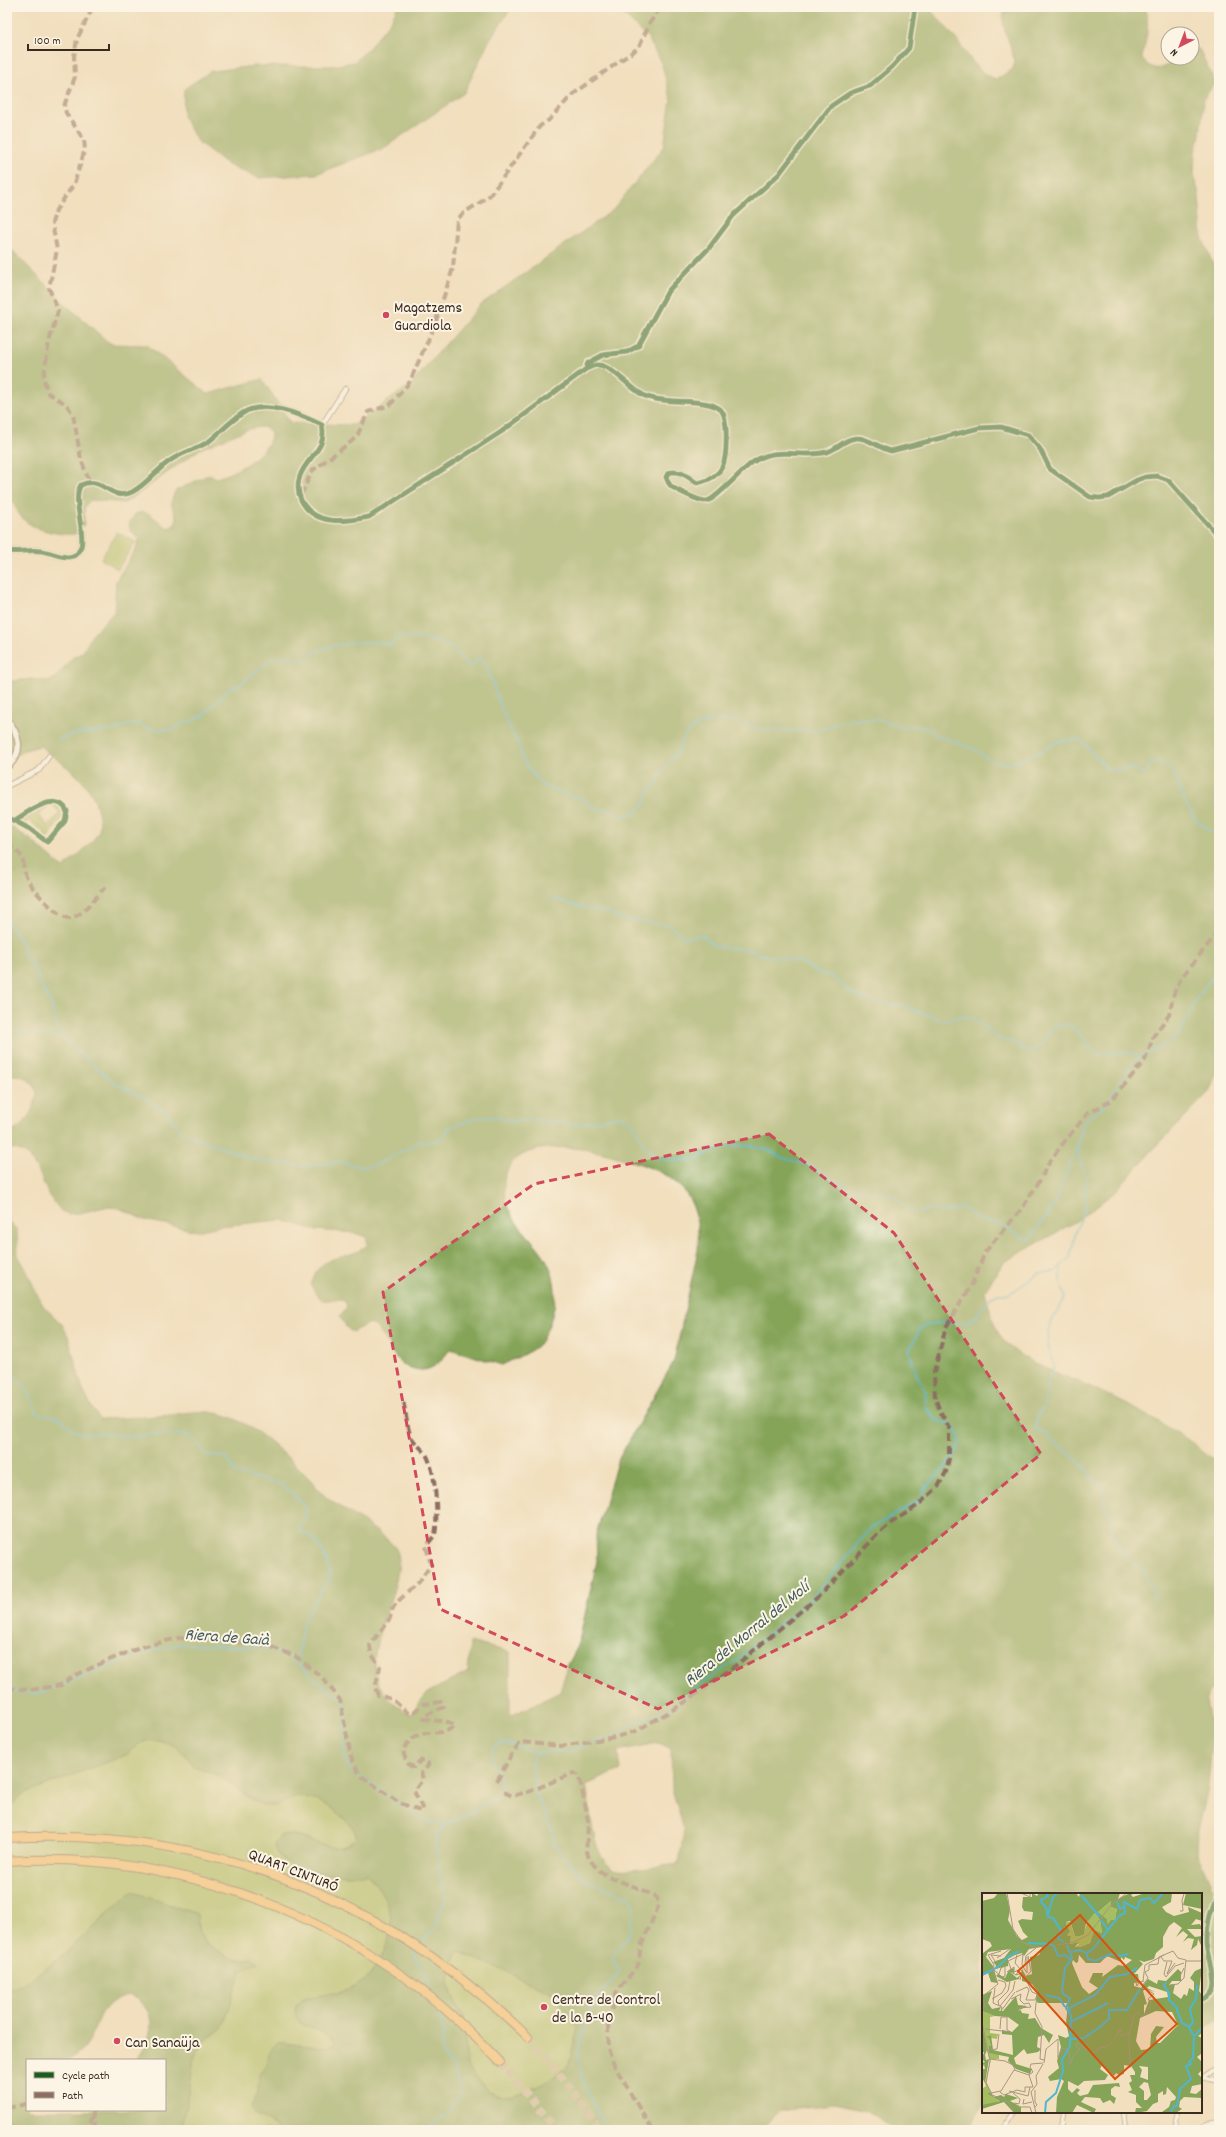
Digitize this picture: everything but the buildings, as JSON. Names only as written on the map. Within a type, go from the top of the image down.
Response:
[{"type":"highway","name":"QUART CINTURÓ","points":[[7,1838],[51,1836],[103,1838],[162,1845],[210,1855],[266,1871],[298,1883],[379,1922],[416,1945],[459,1975],[528,2037]]},
{"type":"highway","points":[[7,1861],[86,1862],[140,1868],[226,1889],[278,1907],[316,1924],[371,1955],[431,1997],[500,2062]]},
{"type":"street","points":[[586,369],[588,363],[603,355],[627,352],[638,346],[668,291],[709,248],[734,216],[779,174],[831,106],[850,93],[870,86],[892,67],[908,48],[916,7]]},
{"type":"street","points":[[345,389],[322,425],[324,435],[323,442],[300,476],[298,489],[305,509],[316,517],[329,521],[355,520],[369,517],[501,432],[586,369],[597,365],[608,367],[634,390],[646,396],[657,400],[710,405],[719,408],[724,413],[726,421],[724,461],[715,476],[707,481],[697,483],[682,473],[674,471],[668,473],[666,477],[670,486],[706,502],[713,499],[752,463],[767,454],[776,452],[809,454],[828,452],[849,439],[858,437],[865,439],[880,449],[891,451],[990,426],[1028,435],[1040,449],[1050,469],[1090,497],[1108,497],[1145,477],[1157,476],[1168,480],[1219,537]]},
{"type":"street","points":[[7,551],[38,550],[60,556],[73,556],[81,548],[82,534],[76,497],[79,488],[89,481],[117,494],[123,495],[132,492],[176,456],[207,442],[243,413],[254,408],[270,408],[300,416],[322,425]]},
{"type":"street","points":[[7,718],[17,733],[19,746],[15,758],[7,767]]},
{"type":"street","points":[[7,786],[39,770],[49,756]]},
{"type":"street","points":[[7,817],[47,842],[65,821],[67,811],[60,802],[53,801],[14,821]]},
{"type":"street","points":[[1202,1999],[1212,1992],[1216,1983],[1207,1943],[1209,1918],[1213,1904],[1219,1894]]},
{"type":"street","points":[[1202,2076],[1219,2065]]},
{"type":"street","points":[[1202,2077],[1219,2081]]},
{"type":"street","points":[[1002,2130],[1014,2113]]},
{"type":"street","points":[[1060,2130],[1062,2113]]},
{"type":"street","points":[[1124,2113],[1126,2130]]},
{"type":"street","points":[[1177,2113],[1175,2120],[1177,2130]]},
{"type":"street","points":[[1201,2130],[1206,2125],[1219,2123]]},
{"type":"highlighted area","points":[[769,1134],[894,1233],[1041,1454],[844,1616],[658,1709],[440,1609],[383,1292],[534,1184]]},
{"type":"green space","points":[[397,7],[512,7],[490,39],[464,93],[384,148],[316,174],[259,178],[228,165],[197,141],[183,116],[184,89],[211,71],[254,66],[331,66],[354,62],[368,49],[392,19]]},
{"type":"green space","points":[[606,7],[928,7],[952,34],[978,68],[983,73],[997,79],[1013,69],[1014,61],[1003,22],[1003,15],[1006,7],[1143,7],[1146,13],[1148,26],[1142,59],[1147,64],[1156,68],[1166,66],[1200,66],[1200,51],[1215,82],[1204,99],[1200,135],[1195,152],[1194,175],[1199,194],[1202,237],[1215,269],[1219,274],[1219,1066],[1209,1092],[1150,1153],[1115,1192],[1075,1222],[1004,1262],[985,1291],[992,1317],[1000,1335],[1003,1340],[1022,1356],[1044,1368],[1091,1387],[1158,1421],[1190,1441],[1219,1464],[1219,1682],[1208,1693],[1206,1701],[1209,1718],[1215,1732],[1212,1744],[1208,1788],[1198,1831],[1197,1853],[1219,1903],[1219,2021],[1212,2022],[1202,2027],[1202,1893],[982,1893],[982,2106],[968,2130],[897,2130],[866,2111],[834,2104],[778,2110],[768,2122],[764,2130],[281,2130],[257,2116],[252,2109],[258,2093],[259,2075],[266,2066],[268,2053],[280,2043],[323,2047],[333,2046],[335,2043],[332,2038],[300,2022],[296,2017],[295,2011],[297,2005],[300,2001],[306,1998],[340,1992],[365,1980],[380,1959],[390,1935],[391,1924],[387,1904],[376,1884],[367,1873],[328,1873],[298,1867],[286,1862],[277,1854],[274,1844],[281,1835],[291,1835],[329,1847],[339,1848],[348,1845],[356,1838],[356,1833],[350,1824],[333,1809],[318,1801],[297,1796],[276,1806],[259,1804],[220,1776],[194,1766],[187,1756],[175,1746],[159,1740],[142,1741],[126,1755],[27,1792],[17,1799],[7,1811],[7,1219],[17,1230],[18,1255],[37,1294],[44,1307],[62,1324],[68,1336],[83,1390],[92,1408],[100,1419],[204,1412],[234,1418],[252,1428],[295,1464],[326,1497],[385,1537],[398,1552],[399,1559],[397,1576],[380,1633],[376,1651],[375,1669],[380,1685],[391,1700],[411,1714],[427,1693],[468,1672],[470,1642],[510,1652],[510,1716],[560,1692],[568,1665],[578,1646],[597,1561],[596,1535],[617,1462],[674,1361],[698,1250],[698,1228],[694,1210],[688,1196],[666,1175],[651,1168],[614,1156],[578,1149],[539,1149],[523,1155],[510,1165],[504,1180],[506,1202],[517,1224],[544,1256],[552,1274],[555,1303],[550,1322],[543,1338],[532,1350],[502,1365],[450,1349],[441,1361],[433,1367],[419,1370],[404,1365],[398,1360],[375,1326],[369,1323],[352,1332],[347,1328],[340,1317],[347,1306],[344,1300],[323,1300],[316,1294],[311,1286],[315,1274],[320,1266],[327,1261],[352,1254],[360,1250],[368,1244],[366,1237],[354,1233],[314,1230],[282,1220],[220,1226],[197,1231],[144,1220],[119,1208],[105,1207],[80,1213],[68,1214],[61,1211],[49,1196],[39,1172],[27,1154],[15,1149],[7,1149],[7,1133],[18,1128],[27,1118],[34,1106],[37,1093],[35,1088],[26,1078],[17,1075],[7,1075],[7,829],[10,826],[30,839],[63,868],[97,835],[100,821],[94,801],[83,782],[67,767],[40,746],[25,750],[7,761],[7,680],[12,681],[31,679],[50,681],[56,677],[72,658],[83,652],[92,635],[114,612],[116,581],[135,550],[139,539],[130,530],[129,524],[135,514],[140,512],[149,514],[164,526],[169,528],[174,525],[177,520],[171,503],[175,491],[210,474],[216,478],[223,476],[250,462],[265,448],[270,441],[271,433],[267,428],[261,427],[248,429],[200,449],[125,503],[91,500],[85,508],[84,524],[75,534],[60,534],[44,530],[28,523],[22,518],[13,500],[7,494],[7,245],[64,303],[107,341],[112,344],[147,345],[208,394],[262,379],[291,423],[354,425],[411,384],[480,305],[613,210],[664,147],[671,99],[662,65],[648,38],[625,16]],"holes":[[[658,1743],[671,1748],[672,1789],[684,1830],[679,1864],[623,1870],[618,1870],[609,1866],[602,1858],[597,1846],[591,1820],[586,1785],[621,1770],[618,1751]],[[459,1951],[553,1993],[578,2027],[568,2067],[538,2087],[513,2095],[500,2096],[488,2092],[467,2066],[463,2017],[448,1983],[454,1960]]]},
{"type":"green space","points":[[117,532],[135,542],[118,569],[101,559]]},
{"type":"green space","points":[[52,804],[59,805],[63,810],[64,815],[47,839],[43,837],[46,834],[29,820],[25,824],[22,821],[48,806],[38,815],[48,826],[60,813]]},
{"type":"green space","points":[[142,1741],[164,1741],[174,1745],[186,1755],[195,1767],[221,1776],[249,1798],[260,1804],[271,1806],[293,1797],[306,1797],[324,1804],[342,1816],[354,1830],[356,1838],[349,1844],[341,1847],[325,1846],[292,1834],[286,1862],[315,1872],[326,1874],[347,1875],[367,1873],[383,1894],[388,1904],[391,1924],[390,1935],[386,1947],[373,1972],[363,1982],[356,1986],[301,2000],[304,2025],[328,2034],[335,2043],[331,2046],[318,2047],[280,2043],[268,2053],[266,2066],[259,2075],[258,2093],[252,2105],[257,2116],[281,2130],[180,2130],[189,2093],[194,2057],[205,2041],[223,2027],[241,1971],[255,1959],[230,1958],[205,1943],[198,1929],[197,1914],[133,1892],[58,1959],[25,1982],[7,1991],[7,1811],[17,1799],[27,1792],[126,1755]]},
{"type":"green space","points":[[133,1892],[197,1914],[198,1929],[205,1943],[230,1958],[241,1960],[252,1958],[258,1962],[241,1971],[223,2027],[205,2041],[194,2057],[189,2093],[180,2130],[7,2130],[7,1991],[24,1983],[41,1972],[71,1949],[127,1895]],"holes":[[[129,1995],[136,1999],[147,2011],[151,2025],[148,2040],[136,2059],[166,2059],[166,2111],[26,2111],[26,2059],[67,2059],[77,2054],[85,2046],[107,2007],[116,1999]]]},
{"type":"green space","points":[[459,1951],[553,1993],[578,2027],[568,2067],[538,2087],[513,2095],[500,2096],[488,2092],[467,2066],[463,2017],[448,1983],[454,1960]]},
{"type":"waterway","points":[[58,740],[75,734],[114,730],[132,724],[140,724],[149,729],[173,730],[185,722],[190,722],[204,715],[231,687],[238,686],[273,658],[288,656],[304,660],[320,650],[336,645],[366,642],[391,645],[397,635],[443,643],[451,647],[462,661],[469,666],[474,665],[475,660],[480,659],[490,675],[522,756],[529,770],[544,787],[585,800],[595,809],[611,810],[621,817],[635,813],[644,804],[649,791],[659,783],[661,773],[679,750],[682,740],[689,731],[696,726],[724,720],[743,723],[759,730],[817,731],[842,722],[862,719],[879,720],[901,727],[911,726],[929,729],[938,736],[974,749],[992,761],[1007,764],[1034,755],[1057,742],[1075,739],[1082,741],[1108,770],[1133,768],[1139,772],[1146,773],[1151,762],[1158,761],[1174,773],[1182,795],[1194,818],[1219,838]]},
{"type":"waterway","points":[[551,898],[580,907],[609,913],[621,919],[669,925],[683,937],[688,938],[697,935],[705,937],[714,946],[756,951],[759,954],[800,962],[817,972],[832,976],[848,991],[871,1002],[904,1006],[943,1021],[960,1016],[973,1019],[1003,1041],[1015,1042],[1025,1051],[1033,1051],[1043,1043],[1050,1030],[1060,1025],[1070,1025],[1083,1037],[1092,1050],[1096,1053],[1103,1054],[1128,1052],[1140,1057]]},
{"type":"waterway","points":[[7,922],[15,931],[22,943],[23,953],[36,971],[40,984],[51,1003],[60,1036]]},
{"type":"waterway","name":"Riera del Morral del Molí","points":[[419,1946],[436,1926],[438,1913],[444,1904],[446,1893],[440,1879],[436,1844],[437,1835],[442,1828],[499,1797],[501,1792],[502,1788],[500,1778],[492,1760],[494,1747],[503,1743],[538,1752],[567,1752],[616,1735],[637,1722],[672,1707],[739,1658],[813,1597],[870,1529],[920,1500],[924,1490],[952,1459],[958,1449],[960,1434],[951,1425],[934,1419],[925,1405],[926,1392],[917,1375],[909,1351],[919,1331],[925,1325],[946,1322],[964,1323],[974,1318],[990,1298],[998,1294],[1009,1294],[1039,1274],[1056,1271],[1070,1257],[1077,1228],[1085,1209],[1086,1178],[1079,1157],[1078,1144],[1083,1124],[1087,1118],[1106,1104],[1133,1063],[1140,1057],[1171,1042],[1180,1033],[1197,998],[1211,979],[1219,974]]},
{"type":"waterway","points":[[7,1031],[60,1036],[116,1084],[142,1096],[166,1112],[184,1134],[250,1158],[268,1162],[309,1166],[342,1162],[360,1167],[372,1166],[410,1148],[419,1141],[424,1143],[443,1138],[449,1128],[476,1118],[493,1117],[512,1121],[542,1120],[574,1125],[619,1116],[633,1123],[644,1145],[656,1157],[673,1161],[696,1159],[719,1148],[734,1145],[752,1146],[765,1149],[783,1158],[808,1165],[849,1188],[870,1192],[889,1193],[913,1212],[920,1213],[927,1209],[942,1212],[963,1208],[979,1220],[997,1223],[1026,1239],[1031,1238],[1055,1203],[1078,1144]]},
{"type":"waterway","points":[[1061,1268],[1061,1282],[1065,1298],[1052,1320],[1048,1331],[1048,1344],[1054,1368],[1049,1379],[1045,1403],[1038,1417],[1036,1429],[1045,1433],[1052,1441],[1066,1451],[1084,1467],[1093,1480],[1102,1486],[1105,1492],[1105,1503],[1111,1519],[1113,1536],[1125,1555],[1143,1570],[1154,1592],[1154,1601]]},
{"type":"waterway","points":[[7,1367],[9,1373],[24,1385],[38,1414],[54,1416],[61,1419],[74,1431],[85,1434],[102,1433],[132,1437],[157,1434],[189,1435],[206,1455],[221,1457],[227,1460],[235,1473],[282,1484],[307,1508],[305,1519],[298,1526],[299,1529],[313,1538],[318,1544],[325,1557],[331,1576],[320,1592],[303,1623],[297,1663]]},
{"type":"waterway","name":"Riera de Gaià","points":[[7,1691],[37,1694],[144,1653],[179,1644],[267,1648],[290,1657],[329,1691],[342,1697],[346,1709],[344,1757],[350,1770],[419,1817],[432,1823],[452,1824]]},
{"type":"waterway","points":[[538,1752],[531,1762],[536,1793],[553,1833],[554,1844],[582,1878],[631,1898],[634,1904],[631,1928],[627,1937],[613,1955],[613,1960],[619,1970],[614,1979],[598,1997],[593,2006],[584,2029],[578,2052],[581,2074],[594,2105],[608,2130]]},
{"type":"waterway","points":[[416,1951],[415,1959],[427,1975],[431,1993]]},
{"type":"waterway","points":[[424,2130],[448,2114],[461,2091],[453,2067],[442,2055],[441,2046],[444,2033],[435,2006]]},
{"type":"tunnel","points":[[528,2037],[574,2092],[600,2130]]},
{"type":"tunnel","points":[[500,2062],[557,2130]]},
{"type":"marked path","points":[[89,481],[81,459],[73,414],[66,404],[48,393],[44,375],[49,342],[58,311],[49,288],[57,250],[52,223],[56,210],[74,184],[85,149],[84,140],[66,113],[64,106],[75,77],[74,57],[77,39],[93,7]]},
{"type":"marked path","points":[[301,495],[312,471],[352,441],[358,434],[368,412],[390,405],[409,383],[435,324],[453,268],[457,220],[460,216],[491,194],[540,126],[549,120],[572,95],[639,47],[649,24],[661,7]]},
{"type":"marked path","points":[[7,843],[23,857],[25,872],[31,885],[54,910],[66,918],[77,916],[87,908],[108,885]]},
{"type":"marked path","points":[[497,1781],[511,1755],[521,1742],[561,1746],[616,1737],[636,1731],[681,1705],[735,1666],[819,1596],[878,1534],[891,1523],[917,1506],[938,1487],[946,1472],[949,1458],[949,1427],[935,1398],[934,1372],[946,1327],[971,1286],[985,1252],[1023,1207],[1042,1177],[1046,1167],[1061,1146],[1088,1113],[1111,1101],[1145,1060],[1154,1035],[1169,1015],[1174,993],[1181,978],[1219,931]]},
{"type":"marked path","points":[[7,1688],[30,1690],[61,1685],[76,1675],[109,1660],[142,1647],[178,1638],[220,1640],[269,1646],[295,1656],[322,1677],[340,1700],[351,1757],[360,1775],[398,1802],[417,1810],[423,1810],[414,1791],[423,1779],[421,1773],[428,1766],[428,1763],[421,1760],[414,1767],[409,1765],[406,1761],[403,1750],[415,1736],[442,1732],[455,1726],[448,1722],[424,1719],[424,1716],[444,1707],[441,1702],[423,1704],[414,1712],[408,1713],[392,1699],[378,1695],[375,1688],[380,1667],[371,1653],[370,1645],[390,1618],[396,1603],[418,1583],[431,1565],[426,1546],[435,1535],[436,1528],[436,1501],[430,1463],[423,1450],[411,1437],[402,1398]]},
{"type":"marked path","points":[[504,1792],[512,1796],[531,1791],[573,1773],[578,1775],[587,1816],[587,1849],[590,1859],[594,1865],[605,1874],[643,1890],[657,1898],[658,1907],[641,1946],[638,1965],[616,1993],[608,2025],[609,2052],[614,2065],[652,2130]]},
{"type":"marked path","points":[[7,2108],[26,2104]]},
{"type":"marked path","points":[[92,2111],[94,2124],[92,2130]]},
{"type":"marked path","points":[[80,2130],[88,2125],[92,2115]]},
{"type":"cycle path","points":[[587,365],[603,355],[627,352],[638,346],[668,291],[709,248],[733,216],[779,174],[831,106],[850,93],[870,86],[892,67],[909,48],[915,7]]},
{"type":"cycle path","points":[[7,551],[37,551],[68,557],[77,554],[81,547],[82,538],[78,503],[78,493],[81,485],[95,483],[118,494],[132,492],[172,460],[208,442],[243,413],[252,409],[262,408],[272,408],[294,413],[322,425],[323,433],[320,446],[303,469],[298,482],[301,500],[307,508],[314,514],[330,520],[340,521],[369,517],[501,432],[586,369],[597,365],[603,366],[615,373],[639,393],[653,399],[705,403],[720,409],[723,413],[726,428],[725,455],[724,462],[720,470],[711,478],[697,483],[683,474],[676,472],[668,473],[666,477],[672,487],[703,501],[710,500],[716,496],[753,462],[771,454],[817,454],[835,449],[853,438],[865,439],[891,451],[979,428],[1001,427],[1028,435],[1040,449],[1050,469],[1090,497],[1108,497],[1145,477],[1157,476],[1168,480],[1219,537]]},
{"type":"cycle path","points":[[7,817],[30,829],[47,842],[65,821],[67,811],[62,805],[56,802],[49,803],[34,808],[26,813],[20,817],[14,821]]},
{"type":"cycle path","points":[[1202,1999],[1208,1995],[1214,1981],[1207,1936],[1211,1911],[1219,1894]]},
{"type":"place","name":"Magatzems Guardiola","points":[[386,315]]},
{"type":"place","name":"Centre de Control de la B-40","points":[[544,2007]]},
{"type":"place","name":"Can Sanaüja","points":[[117,2041]]}]
